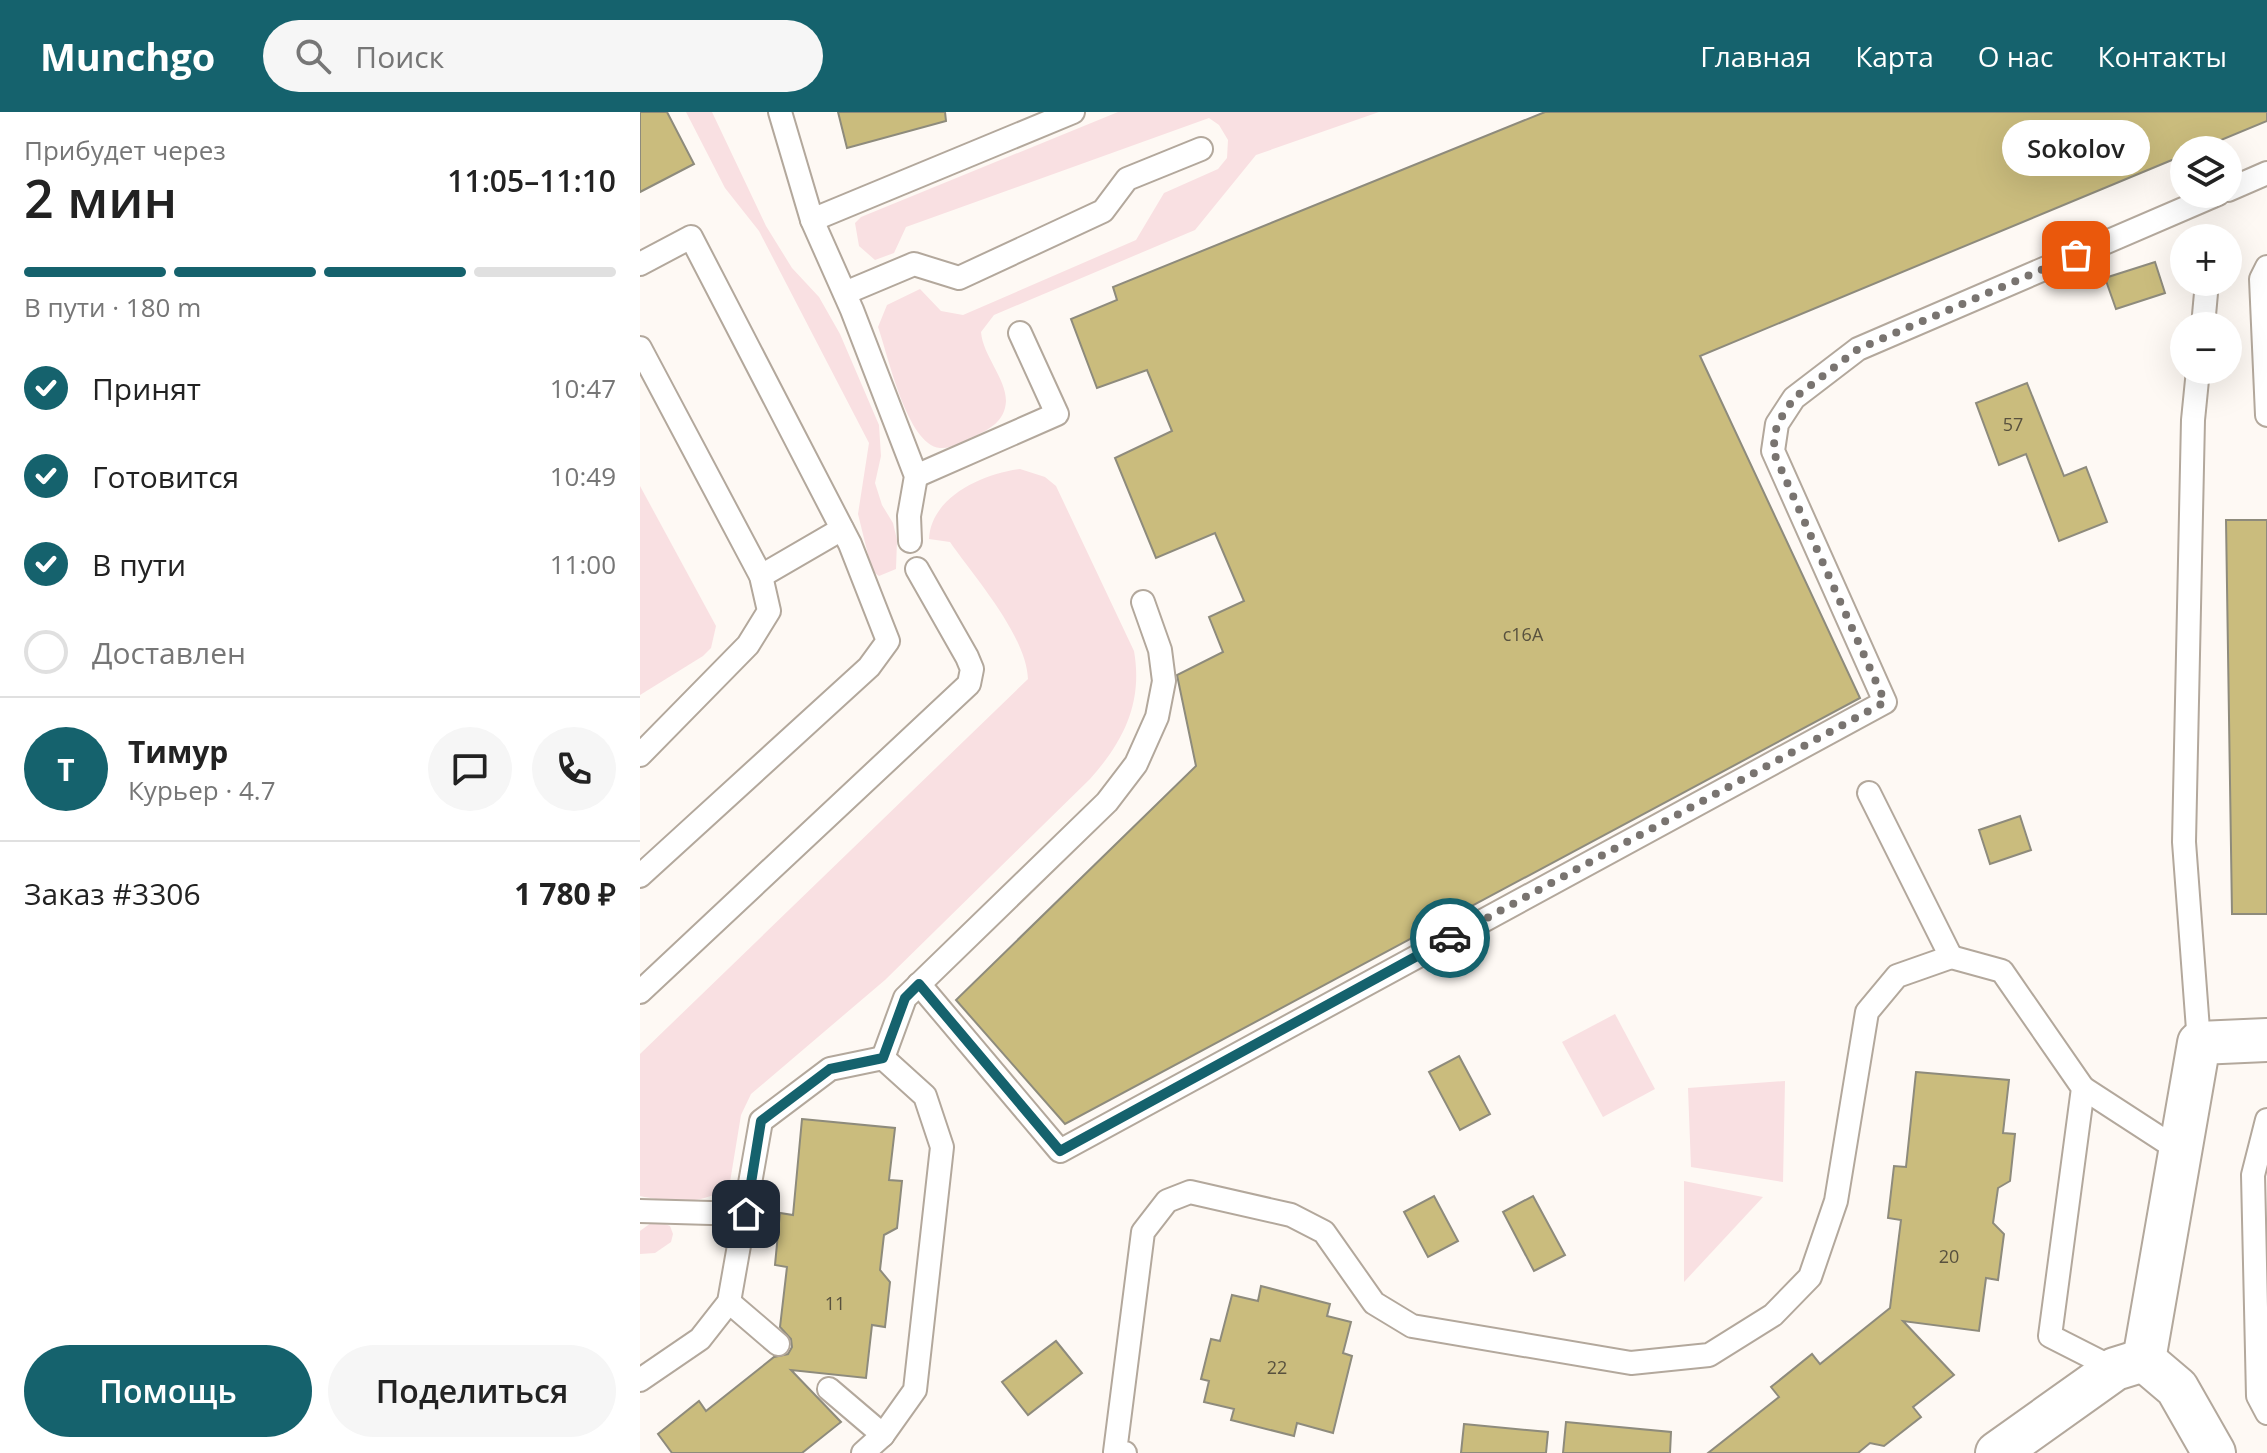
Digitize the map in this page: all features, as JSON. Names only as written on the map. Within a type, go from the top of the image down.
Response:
[{"type":"street","points":[[1997,1453],[2130,1364],[2180,1151],[2199,1043],[2267,1040]]},
{"type":"street","points":[[2130,1364],[2177,1388],[2214,1453]]},
{"type":"lane","points":[[780,112],[812,220],[845,293],[916,476],[909,516],[910,541]]},
{"type":"lane","points":[[812,220],[1073,112]]},
{"type":"lane","points":[[845,293],[914,264],[959,278],[1103,211],[1127,179],[1201,149]]},
{"type":"lane","points":[[2242,184],[2267,173]]},
{"type":"lane","points":[[919,984],[1060,1151],[1885,702],[1773,451],[1777,424],[1794,398],[1858,349],[2185,208]]},
{"type":"lane","points":[[640,264],[691,237],[842,529],[888,641],[869,667],[640,876]]},
{"type":"lane","points":[[2267,267],[2261,279],[2267,415]]},
{"type":"lane","points":[[916,476],[1057,414],[1020,333]]},
{"type":"lane","points":[[640,348],[761,576],[769,611],[748,645],[640,755]]},
{"type":"lane","points":[[2197,384],[2193,420],[2184,842],[2199,1043]]},
{"type":"lane","points":[[761,576],[842,529]]},
{"type":"lane","points":[[640,992],[969,684],[972,669],[967,657],[917,569]]},
{"type":"lane","points":[[883,1058],[905,998],[1107,802],[1136,764],[1157,717],[1164,681],[1160,650],[1143,602]]},
{"type":"lane","points":[[1869,793],[1951,957]]},
{"type":"lane","points":[[1125,1453],[1115,1452],[1143,1232],[1167,1201],[1190,1192],[1291,1215],[1324,1232],[1374,1303],[1412,1326],[1631,1363],[1709,1355],[1773,1315],[1810,1277],[1836,1201],[1867,1012],[1897,976],[1951,957],[2002,971],[2083,1088],[2180,1151]]},
{"type":"lane","points":[[640,1380],[700,1339],[729,1302],[761,1121],[830,1069],[883,1058]]},
{"type":"lane","points":[[863,1453],[883,1435],[915,1390],[942,1147],[925,1096],[883,1058]]},
{"type":"lane","points":[[2083,1088],[2050,1336],[2130,1364]]},
{"type":"lane","points":[[2267,1120],[2253,1175],[2258,1396],[2267,1413]]},
{"type":"lane","points":[[640,1211],[746,1214]]},
{"type":"lane","points":[[729,1302],[778,1344]]},
{"type":"lane","points":[[829,1389],[883,1435]]},
{"type":"shaded area","points":[[686,112],[712,112],[766,226],[792,268],[819,297],[840,334],[879,425],[881,456],[875,483],[882,505],[893,523],[897,540],[896,569],[879,576],[872,571],[858,514],[869,443],[759,231],[725,188]]},
{"type":"shaded area","points":[[1118,112],[1379,112],[1256,155],[1195,230],[994,315],[981,332],[1005,392],[1003,414],[991,427],[954,446],[940,448],[928,443],[918,432],[900,397],[878,327],[887,305],[920,289],[941,311],[963,315],[1136,240],[1164,193],[1218,169],[1227,158],[1228,140],[1219,125],[1209,118],[906,227],[894,253],[875,260],[859,246],[855,223],[861,217]]},
{"type":"shaded area","points":[[1020,469],[1045,477],[1056,486],[1134,651],[1136,687],[1121,735],[1090,779],[885,980],[751,1094],[741,1115],[730,1182],[722,1190],[712,1196],[688,1201],[640,1196],[640,1054],[1028,679],[1018,644],[985,590],[950,542],[929,539],[939,511],[961,490],[990,476]]},
{"type":"shaded area","points":[[640,486],[716,626],[711,648],[703,656],[640,695]]},
{"type":"shaded area","points":[[1615,1014],[1655,1089],[1603,1117],[1562,1042]]},
{"type":"shaded area","points":[[1785,1081],[1783,1182],[1691,1167],[1688,1088]]},
{"type":"shaded area","points":[[1684,1181],[1763,1197],[1684,1282]]},
{"type":"shaded area","points":[[655,1220],[670,1226],[673,1234],[671,1242],[655,1253],[640,1254],[640,1231]]},
{"type":"building","points":[[640,112],[667,112],[694,164],[640,192]]},
{"type":"building","points":[[838,112],[945,112],[946,121],[847,148]]},
{"type":"building","points":[[1545,112],[2267,112],[2267,121],[2231,136],[2170,136],[2170,161],[1700,356],[1860,698],[1065,1124],[956,1000],[1196,766],[1177,675],[1223,652],[1209,617],[1244,601],[1215,533],[1156,558],[1115,458],[1172,431],[1147,370],[1097,388],[1071,319],[1117,300],[1113,287]]},
{"type":"building","points":[[2155,262],[2165,293],[2116,309],[2105,278]]},
{"type":"building","points":[[2027,383],[2064,476],[2086,467],[2107,522],[2059,541],[2026,454],[1999,465],[1976,403]]},
{"type":"building","points":[[2226,520],[2267,520],[2267,914],[2232,914]]},
{"type":"building","points":[[2020,816],[2031,850],[1990,864],[1979,830]]},
{"type":"building","points":[[1459,1056],[1490,1114],[1460,1130],[1429,1072]]},
{"type":"building","points":[[1916,1072],[2009,1080],[2003,1133],[2015,1134],[2010,1181],[1998,1188],[1993,1223],[2004,1234],[1998,1280],[1986,1278],[1979,1331],[1903,1321],[1954,1375],[1913,1407],[1921,1417],[1884,1446],[1870,1443],[1858,1453],[1708,1453],[1779,1397],[1771,1387],[1812,1354],[1820,1364],[1890,1308],[1901,1220],[1888,1218],[1894,1166],[1906,1167]]},
{"type":"building","points":[[802,1119],[895,1128],[889,1180],[902,1181],[897,1228],[884,1235],[880,1270],[890,1282],[885,1327],[872,1325],[866,1378],[791,1370],[841,1422],[802,1453],[672,1453],[658,1434],[699,1401],[706,1411],[774,1357],[788,1354],[792,1347],[791,1339],[780,1327],[787,1267],[775,1265],[780,1213],[793,1215]]},
{"type":"building","points":[[1434,1196],[1458,1241],[1428,1257],[1404,1212]]},
{"type":"building","points":[[1533,1196],[1565,1255],[1534,1271],[1503,1212]]},
{"type":"building","points":[[1261,1286],[1330,1304],[1327,1316],[1351,1322],[1343,1353],[1352,1356],[1333,1433],[1297,1423],[1294,1436],[1231,1420],[1234,1409],[1204,1402],[1209,1381],[1201,1379],[1211,1339],[1220,1341],[1232,1295],[1258,1301]]},
{"type":"building","points":[[1056,1341],[1082,1373],[1028,1415],[1002,1382]]},
{"type":"building","points":[[1566,1422],[1671,1432],[1670,1453],[1563,1453]]},
{"type":"building","points":[[1464,1424],[1548,1432],[1546,1453],[1461,1453]]},
{"type":"way so far","points":[[1450,938],[1885,702],[1773,451],[1777,424],[1794,398],[1858,349],[2076,255]]},
{"type":"place","name":"Sokolov","points":[[2076,255]]},
{"type":"route","points":[[746,1214],[761,1121],[830,1069],[883,1058],[905,998],[919,984],[1060,1151],[1450,938]]}]
